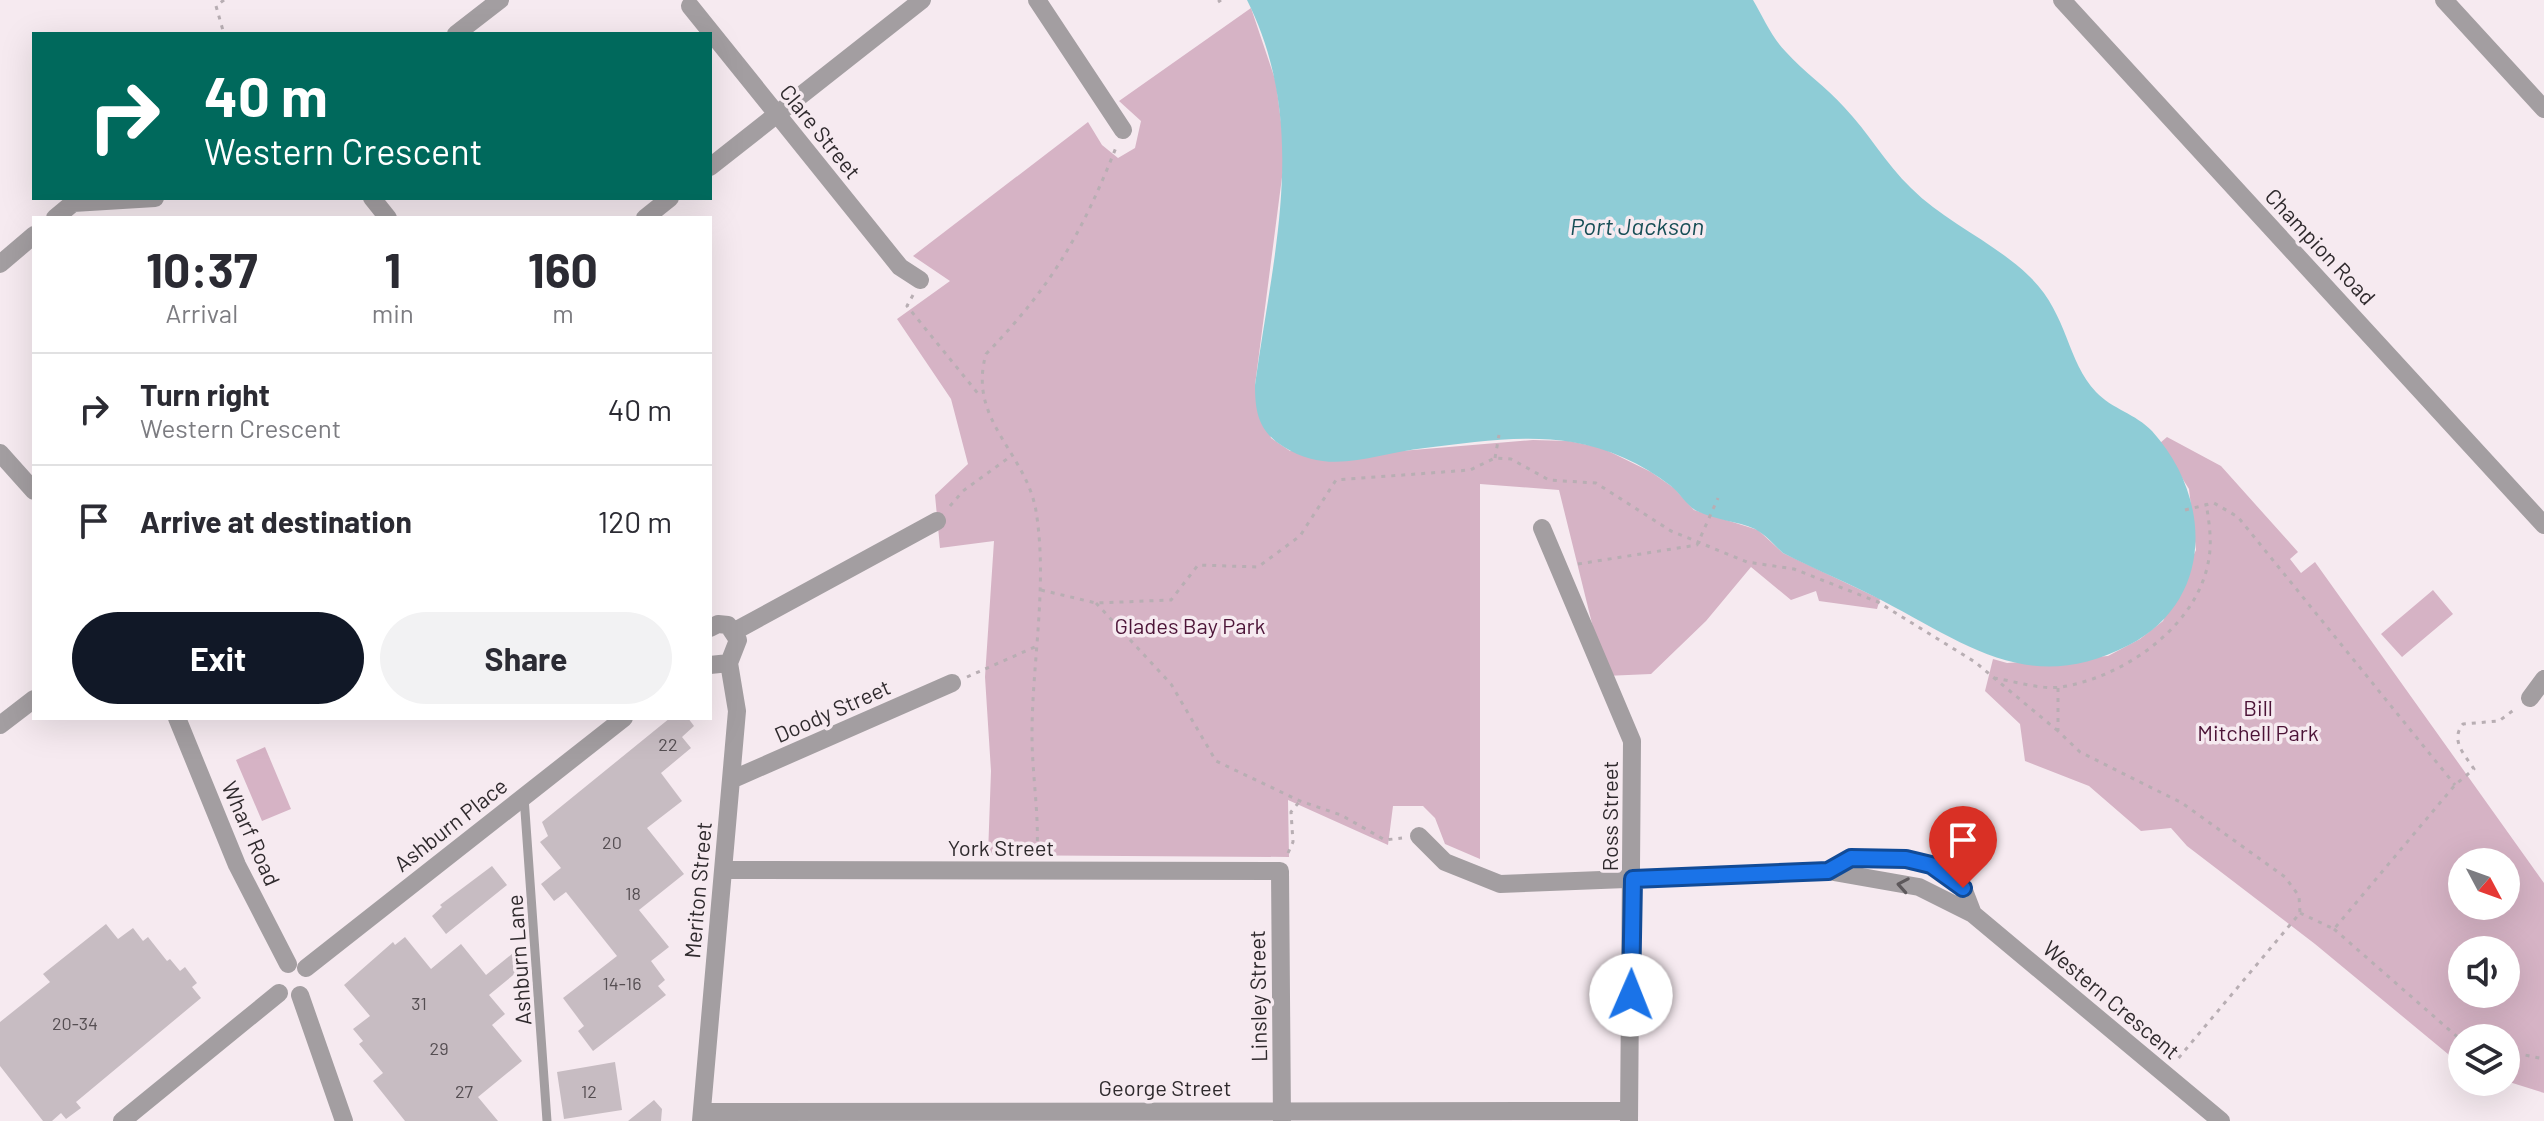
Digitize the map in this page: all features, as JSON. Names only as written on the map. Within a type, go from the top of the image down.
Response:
[{"type":"street","points":[[459,32],[500,0]]},
{"type":"street","points":[[712,165],[922,0]]},
{"type":"street","points":[[1037,0],[1123,130]]},
{"type":"street","name":"Champion Road","points":[[2062,0],[2544,525]]},
{"type":"street","points":[[2444,0],[2544,109]]},
{"type":"street","name":"Clare Street","points":[[690,6],[711,32]]},
{"type":"street","name":"Clare Street","points":[[712,33],[900,267],[920,280]]},
{"type":"street","points":[[57,216],[73,203],[122,200]]},
{"type":"street","points":[[374,200],[386,216]]},
{"type":"street","points":[[648,216],[668,200]]},
{"type":"street","points":[[0,264],[32,237]]},
{"type":"street","points":[[0,453],[32,489]]},
{"type":"street","points":[[735,631],[937,521]]},
{"type":"street","name":"Ross Street","points":[[1542,528],[1632,741],[1629,1116]]},
{"type":"street","points":[[712,627],[728,625],[735,631],[735,654],[729,663],[712,665]]},
{"type":"street","name":"Meriton Street","points":[[701,1116],[737,711],[729,663]]},
{"type":"street","points":[[2530,698],[2544,679]]},
{"type":"street","name":"Doody Street","points":[[731,780],[952,683]]},
{"type":"street","points":[[0,725],[32,701]]},
{"type":"street","name":"Wharf Road","points":[[178,720],[237,865],[297,966]]},
{"type":"street","name":"Ashburn Place","points":[[297,966],[524,797],[621,720]]},
{"type":"street","name":"Western Crescent","points":[[1419,836],[1445,862],[1500,884],[1828,871],[1919,887],[1973,914],[2221,1121]]},
{"type":"street","name":"Western Crescent","points":[[1828,871],[1851,858],[1906,859],[1931,865],[1963,888],[1973,914]]},
{"type":"street","name":"York Street","points":[[723,870],[1280,871]]},
{"type":"street","name":"Linsley Street","points":[[1280,871],[1282,1116]]},
{"type":"street","points":[[122,1121],[279,993],[282,971],[297,966],[306,982],[300,995],[291,1000],[279,993]]},
{"type":"street","points":[[300,995],[344,1121]]},
{"type":"street","name":"George Street","points":[[701,1116],[1629,1116]]},
{"type":"lane","name":"Ashburn Lane","points":[[524,797],[547,1121]]},
{"type":"path","points":[[223,32],[216,6],[224,0]]},
{"type":"path","points":[[981,397],[986,354],[1062,264],[1123,130]]},
{"type":"path","points":[[920,280],[907,306],[981,397],[1036,509],[1041,590],[1032,735],[1036,871]]},
{"type":"path","points":[[1495,458],[1499,435]]},
{"type":"path","points":[[937,521],[963,491],[1011,456]]},
{"type":"path","points":[[1041,590],[1096,603],[1171,600],[1198,565],[1258,567],[1300,536],[1336,480],[1470,470],[1495,458],[1511,459],[1549,480],[1596,483],[1671,531],[1747,562],[1794,569],[1878,602],[1975,662],[2080,752],[2182,803],[2285,877],[2299,896],[2300,913],[2175,1063]]},
{"type":"path","points":[[1559,567],[1697,545],[1718,498]]},
{"type":"path","points":[[1991,677],[2058,688],[2093,679],[2123,664],[2160,638],[2193,605],[2209,558],[2206,503]]},
{"type":"path","points":[[2185,510],[2206,503],[2221,504],[2238,517],[2455,785]]},
{"type":"path","points":[[1096,603],[1171,684],[1216,761],[1300,801],[1341,815],[1385,840],[1419,836]]},
{"type":"path","points":[[952,683],[1037,646]]},
{"type":"path","points":[[2058,688],[2058,731]]},
{"type":"path","points":[[2334,929],[2455,785],[2474,769],[2457,743],[2458,730],[2463,724],[2499,721],[2530,698]]},
{"type":"path","points":[[1280,871],[1293,842],[1291,812],[1300,801]]},
{"type":"path","points":[[2300,913],[2334,929],[2448,1029]]},
{"type":"path","points":[[2520,1054],[2544,1059]]},
{"type":"green space","name":"Glades Bay Park","points":[[1251,8],[1276,82],[1285,154],[1255,385],[1271,438],[1290,451],[1401,451],[1533,440],[1569,441],[1602,448],[1651,472],[1674,488],[1694,510],[1758,530],[1783,553],[1880,599],[1877,609],[1819,601],[1816,591],[1791,600],[1751,567],[1706,621],[1651,674],[1605,676],[1559,490],[1480,484],[1480,859],[1445,844],[1435,818],[1423,806],[1393,806],[1388,845],[1288,800],[1289,857],[988,855],[991,771],[985,677],[994,541],[940,548],[935,495],[968,464],[951,399],[897,319],[950,281],[913,256],[1088,122],[1102,145],[1118,158],[1135,148],[1141,121],[1119,101]]},
{"type":"green space","name":"Bill Mitchell Park","points":[[2167,437],[2221,466],[2298,552],[2290,559],[2301,573],[2315,562],[2519,848],[2448,848],[2448,920],[2520,920],[2520,849],[2544,883],[2544,1093],[2520,1085],[2520,1024],[2448,1024],[2448,1054],[2315,944],[2187,846],[2171,828],[2141,831],[2089,786],[2025,761],[2020,724],[1985,691],[1993,659],[2007,663],[2108,656],[2140,639],[2163,621],[2196,550],[2189,489],[2160,443]]},
{"type":"green space","points":[[2433,590],[2453,614],[2402,657],[2381,634]]},
{"type":"green space","points":[[265,747],[291,809],[262,821],[236,760]]},
{"type":"water","name":"Port Jackson","points":[[1247,0],[1753,0],[1781,46],[1844,107],[1911,188],[1939,212],[2001,253],[2042,290],[2052,305],[2078,366],[2096,392],[2146,425],[2172,457],[2186,486],[2194,516],[2195,546],[2190,575],[2177,602],[2157,626],[2129,645],[2094,660],[2061,666],[2031,665],[1973,648],[1783,553],[1755,529],[1697,511],[1671,486],[1648,470],[1598,448],[1554,440],[1498,440],[1336,462],[1319,461],[1284,447],[1269,435],[1260,421],[1255,395],[1277,238],[1282,142],[1277,95],[1266,47]]},
{"type":"building","points":[[668,720],[690,720],[694,726],[682,737],[691,748],[661,773],[682,801],[647,828],[684,874],[639,910],[669,947],[651,961],[665,980],[658,986],[666,995],[593,1051],[578,1031],[584,1026],[563,998],[617,956],[566,892],[554,901],[541,884],[561,868],[540,842],[548,836],[542,822]]},
{"type":"building","points":[[492,866],[507,885],[446,934],[432,916],[442,907],[440,905]]},
{"type":"building","points":[[106,924],[118,939],[133,928],[143,941],[148,937],[167,961],[170,959],[180,971],[185,967],[197,983],[192,987],[201,998],[76,1102],[81,1108],[66,1119],[61,1113],[52,1121],[43,1121],[0,1066],[0,1022],[50,982],[43,974]]},
{"type":"building","points":[[405,937],[431,969],[461,944],[486,975],[512,954],[523,967],[489,995],[505,1014],[492,1025],[522,1061],[478,1097],[498,1121],[405,1121],[373,1081],[383,1073],[359,1044],[363,1041],[353,1029],[370,1016],[344,985],[393,942],[395,945]]},
{"type":"building","points":[[615,1062],[622,1110],[564,1119],[557,1072]]},
{"type":"building","points":[[654,1100],[662,1109],[661,1121],[628,1121]]},
{"type":"route","points":[[1631,995],[1633,879],[1828,871],[1851,858],[1906,859],[1931,865],[1963,888]]}]
